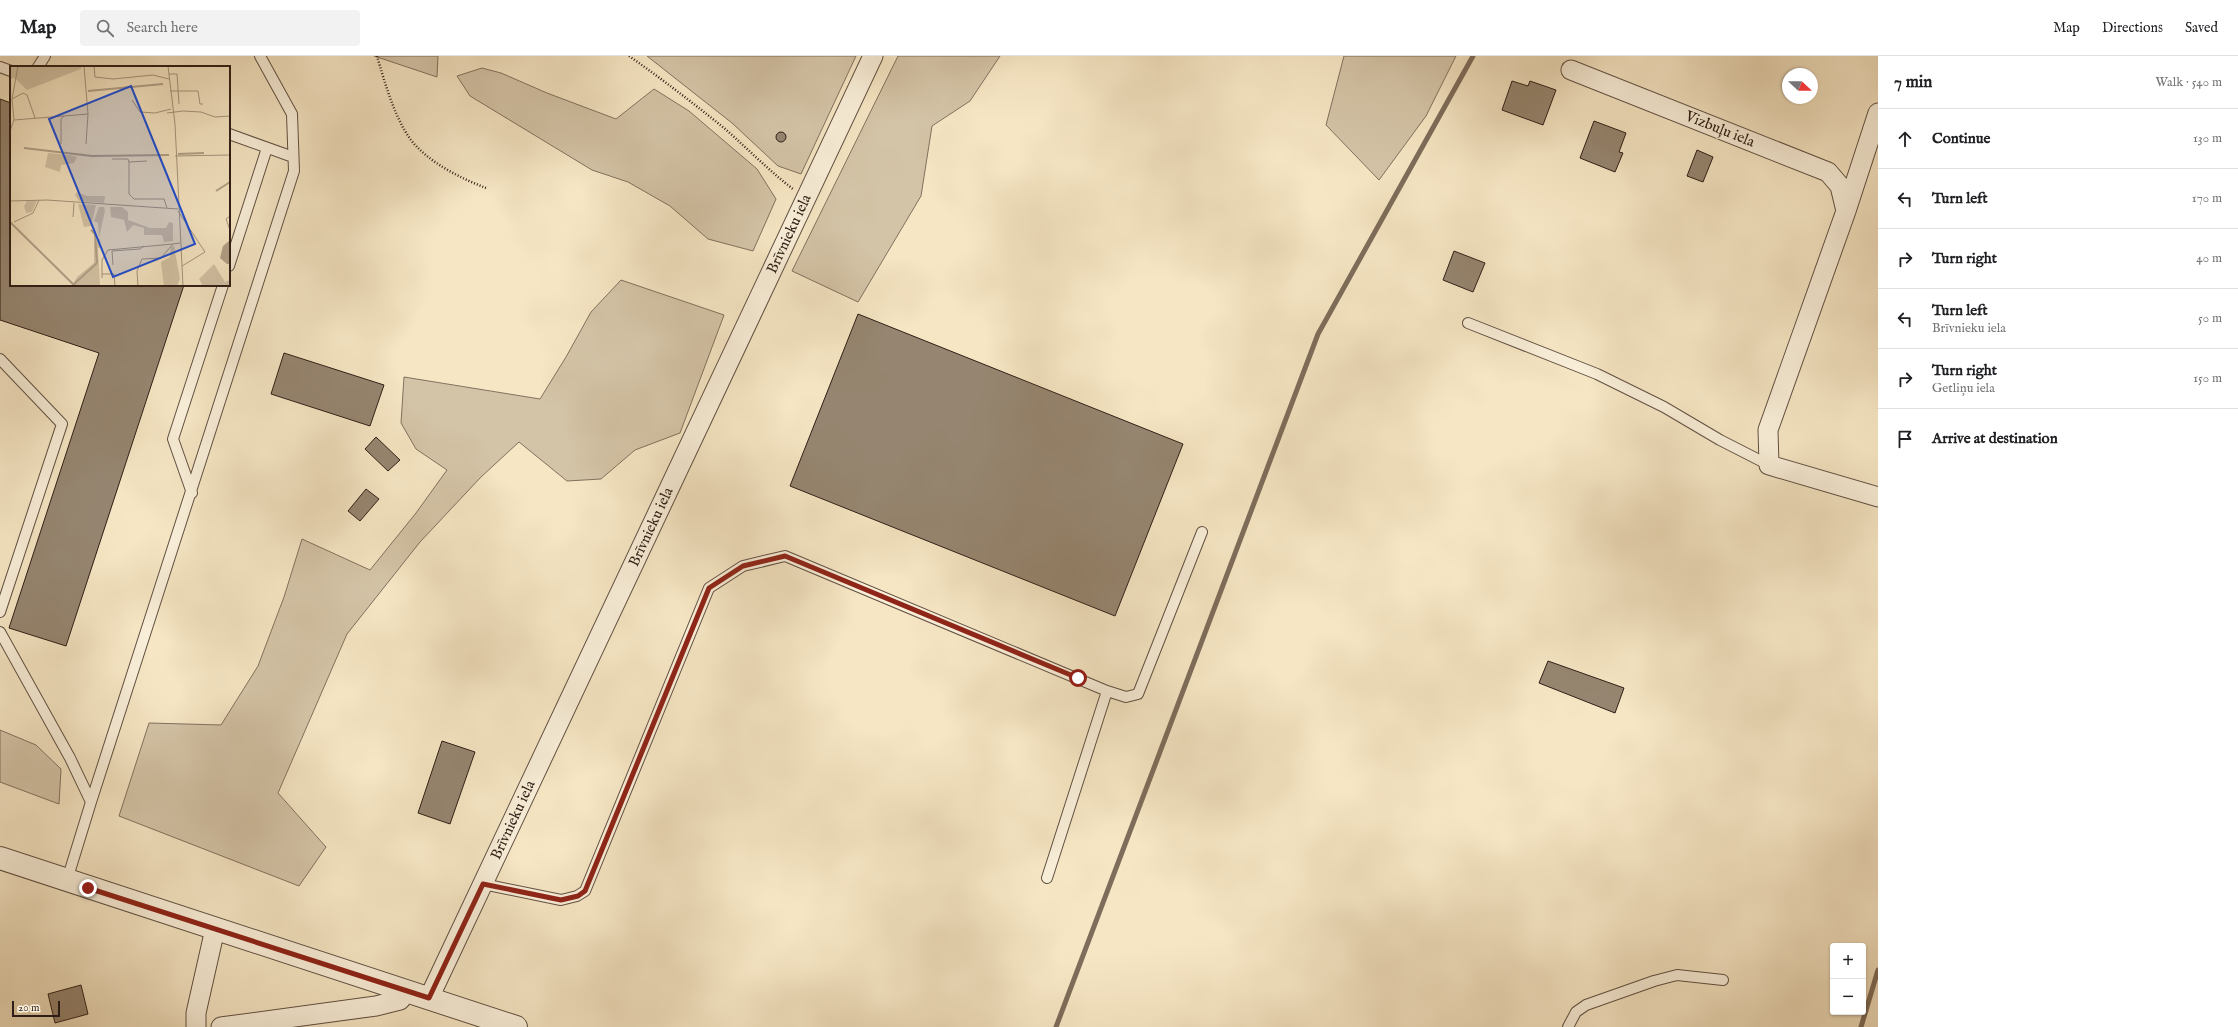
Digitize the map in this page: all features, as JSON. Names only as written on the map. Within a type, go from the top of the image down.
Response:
[{"type":"street","name":"Brīvnieku iela","points":[[429,998],[873,56]]},
{"type":"street","name":"Vizbuļu iela","points":[[1571,70],[1828,172],[1840,186],[1846,212]]},
{"type":"street","points":[[1878,113],[1846,212],[1768,430],[1769,465],[1878,497]]},
{"type":"street","points":[[0,858],[516,1027]]},
{"type":"street","points":[[196,1027],[196,1012],[215,929]]},
{"type":"street","points":[[221,1027],[376,1006],[400,1000],[407,991]]},
{"type":"lane","points":[[39,66],[45,56]]},
{"type":"lane","points":[[67,880],[294,171],[292,114],[260,56]]},
{"type":"lane","points":[[0,67],[10,71]]},
{"type":"lane","points":[[230,134],[293,157]]},
{"type":"lane","points":[[230,263],[267,148]]},
{"type":"lane","points":[[192,493],[173,438],[223,286]]},
{"type":"lane","points":[[1468,323],[1597,374],[1664,407],[1720,440],[1769,465]]},
{"type":"lane","points":[[0,359],[62,424],[0,612]]},
{"type":"lane","points":[[483,884],[561,900],[578,896],[585,891],[709,588],[743,566],[785,556],[1107,691],[1126,697],[1138,694],[1202,532]]},
{"type":"lane","points":[[0,632],[70,758],[91,802]]},
{"type":"lane","points":[[1047,878],[1107,691]]},
{"type":"lane","points":[[1568,1027],[1576,1012],[1586,1005],[1654,980],[1677,975],[1723,980]]},
{"type":"path","points":[[377,56],[398,119],[417,148],[460,178],[486,188]]},
{"type":"path","points":[[629,56],[669,84],[713,119],[765,167],[806,199]]},
{"type":"shaded area","points":[[374,56],[438,56],[437,77]]},
{"type":"shaded area","points":[[647,56],[856,56],[801,174],[778,166],[732,123]]},
{"type":"shaded area","points":[[898,56],[1000,56],[970,101],[932,126],[921,196],[858,302],[792,271]]},
{"type":"shaded area","points":[[1344,56],[1456,56],[1426,116],[1379,180],[1326,125]]},
{"type":"shaded area","points":[[482,68],[501,73],[547,93],[616,119],[654,89],[689,111],[757,169],[776,199],[753,251],[708,239],[670,206],[628,182],[592,170],[470,96],[457,76]]},
{"type":"shaded area","points":[[621,280],[724,315],[680,433],[635,450],[601,479],[567,481],[519,442],[481,477],[420,542],[347,634],[278,793],[326,847],[299,886],[119,816],[149,723],[221,725],[258,666],[284,597],[302,539],[370,570],[416,513],[447,470],[416,449],[401,423],[404,377],[540,399],[591,312]]},
{"type":"shaded area","points":[[0,730],[36,745],[61,769],[59,804],[0,782]]},
{"type":"building","points":[[1512,81],[1528,86],[1530,81],[1556,90],[1543,125],[1502,110]]},
{"type":"building","points":[[0,99],[10,103],[10,286],[184,286],[66,646],[9,628],[99,353],[0,320]]},
{"type":"building","points":[[1594,121],[1626,133],[1619,152],[1623,153],[1615,172],[1580,158]]},
{"type":"building","points":[[781,132],[786,137],[781,142],[776,137]]},
{"type":"building","points":[[1697,150],[1713,157],[1703,182],[1687,176]]},
{"type":"building","points":[[1454,251],[1485,263],[1473,292],[1443,280]]},
{"type":"building","points":[[858,314],[1183,444],[1115,616],[790,486]]},
{"type":"building","points":[[284,353],[384,385],[370,426],[271,394]]},
{"type":"building","points":[[376,437],[400,460],[388,471],[365,449]]},
{"type":"building","points":[[366,489],[379,499],[360,521],[348,511]]},
{"type":"building","points":[[1548,661],[1624,688],[1615,713],[1539,683]]},
{"type":"building","points":[[442,741],[475,752],[450,824],[418,813]]},
{"type":"building","points":[[81,985],[88,1014],[55,1023],[48,994]]},
{"type":"waterway","points":[[1056,1027],[1318,334],[1473,56]]},
{"type":"waterway","points":[[1861,1027],[1878,970]]},
{"type":"route","points":[[88,888],[429,998],[483,884],[561,900],[578,896],[585,891],[709,588],[743,566],[785,556],[1078,678]]}]
